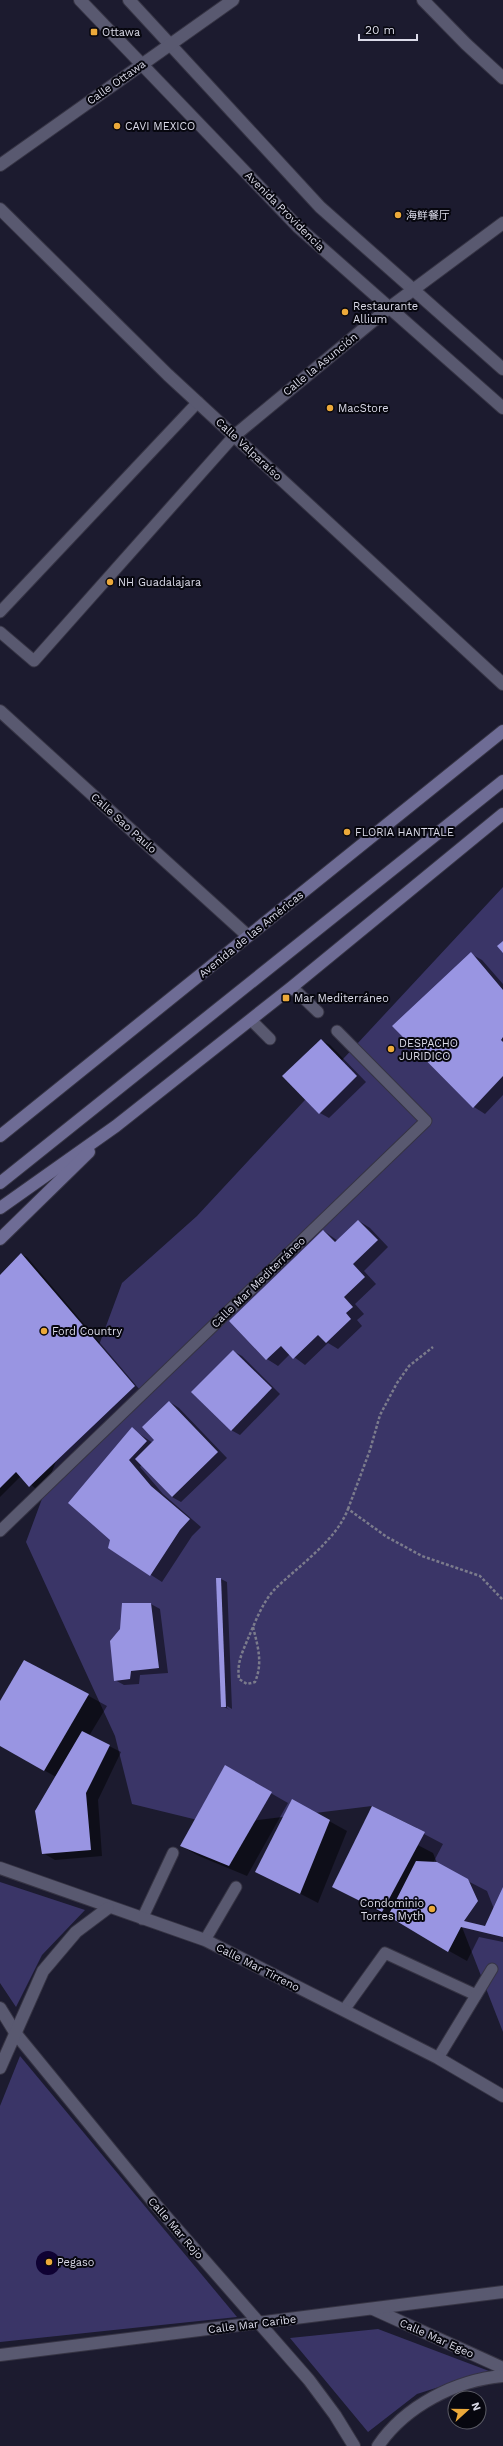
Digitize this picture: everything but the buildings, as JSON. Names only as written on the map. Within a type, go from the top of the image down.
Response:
[{"type":"main road","name":"Avenida de las Américas","points":[[1,1133],[503,731]]},
{"type":"main road","points":[[0,1183],[503,781]]},
{"type":"main road","points":[[0,1208],[116,1126],[292,987],[503,814]]},
{"type":"main road","points":[[0,1239],[116,1126]]},
{"type":"street","name":"Avenida Providencia","points":[[80,0],[298,227],[503,408]]},
{"type":"street","points":[[129,0],[320,207],[503,369]]},
{"type":"street","name":"Calle Ottawa","points":[[0,165],[233,0]]},
{"type":"street","points":[[423,0],[466,44],[503,78]]},
{"type":"street","name":"Calle Valparaíso","points":[[0,209],[168,375],[503,684]]},
{"type":"street","name":"Calle la Asunción","points":[[234,436],[390,307],[503,223]]},
{"type":"street","name":"Calle Sao Paulo","points":[[0,711],[248,936]]},
{"type":"street","name":"Calle Mar Tirreno","points":[[0,1868],[108,1908],[205,1940],[438,2058],[503,2096]]},
{"type":"street","points":[[0,2068],[43,1971],[76,1932],[108,1908]]},
{"type":"street","name":"Calle Mar Rojo","points":[[0,2008],[16,2034],[156,2205],[310,2380],[335,2415],[354,2446]]},
{"type":"street","name":"Calle Mar Caribe","points":[[0,2355],[503,2292]]},
{"type":"street","name":"Calle Mar Egeo","points":[[372,2309],[503,2368]]},
{"type":"street","points":[[378,2446],[394,2426],[426,2401],[461,2386],[503,2376]]},
{"type":"lane","points":[[0,612],[198,402]]},
{"type":"lane","points":[[0,632],[34,661],[234,436]]},
{"type":"lane","points":[[292,987],[318,1012]]},
{"type":"lane","points":[[251,1020],[270,1039]]},
{"type":"lane","name":"Calle Mar Mediterráneo","points":[[0,1531],[426,1121],[337,1031]]},
{"type":"lane","points":[[142,1919],[173,1853]]},
{"type":"lane","points":[[205,1940],[236,1886]]},
{"type":"lane","points":[[344,2010],[386,1953],[476,1995]]},
{"type":"lane","points":[[438,2058],[492,1969]]},
{"type":"path","points":[[253,1627],[260,1653],[260,1665],[255,1682],[247,1684],[239,1679],[237,1666],[253,1627],[273,1591],[317,1551],[344,1519],[380,1415],[409,1366],[433,1347]]},
{"type":"path","points":[[348,1509],[387,1537],[422,1556],[480,1576],[503,1600]]},
{"type":"shaded area","points":[[503,887],[503,2032],[433,1853],[410,1841],[417,1828],[372,1806],[218,1825],[132,1804],[115,1736],[26,1542],[122,1283],[197,1216]]},
{"type":"shaded area","points":[[0,1882],[85,1910],[42,1955],[16,2007],[0,1983]]},
{"type":"shaded area","points":[[20,2056],[237,2317],[0,2342],[0,2106]]},
{"type":"shaded area","points":[[48,2251],[53,2252],[59,2258],[59,2268],[53,2274],[48,2275],[43,2274],[37,2268],[36,2263],[37,2258],[43,2252]]},
{"type":"shaded area","points":[[378,2329],[489,2371],[417,2394],[368,2432],[290,2338]]},
{"type":"place","name":"Ottawa","points":[[94,32]]},
{"type":"place","name":"CAVI MEXICO","points":[[117,126]]},
{"type":"place","name":"海鲜餐厅","points":[[398,215]]},
{"type":"place","name":"Restaurante Allium","points":[[345,312]]},
{"type":"place","name":"MacStore","points":[[330,408]]},
{"type":"place","name":"NH Guadalajara","points":[[110,582]]},
{"type":"place","name":"FLORIA HANTTALE","points":[[347,832]]},
{"type":"place","name":"Mar Mediterráneo","points":[[286,998]]},
{"type":"place","name":"DESPACHO JURIDICO","points":[[391,1049]]},
{"type":"place","name":"Ford Country","points":[[44,1331]]},
{"type":"place","name":"Condominio Torres Myth","points":[[432,1909]]},
{"type":"place","name":"Pegaso","points":[[49,2262]]}]
